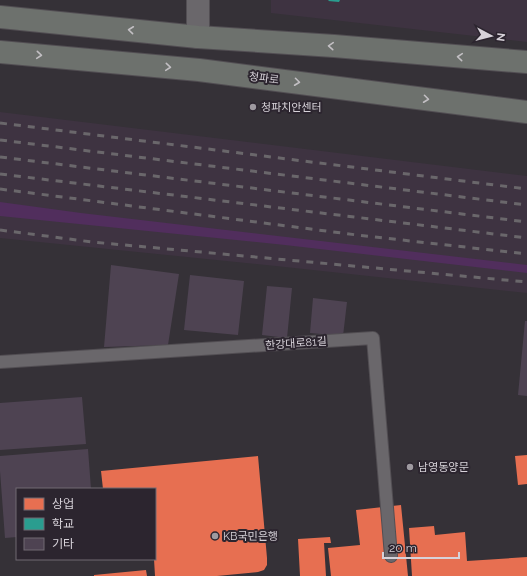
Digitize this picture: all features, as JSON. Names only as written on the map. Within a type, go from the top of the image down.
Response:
[{"type":"main road","points":[[0,17],[198,37],[527,62]]},
{"type":"main road","name":"청파로","points":[[0,52],[199,70],[527,112]]},
{"type":"street","points":[[198,0],[198,37]]},
{"type":"lane","name":"한강대로81길","points":[[0,362],[373,338],[391,556]]},
{"type":"shaded area","points":[[271,0],[527,0],[527,42],[271,13]]},
{"type":"shaded area","points":[[0,112],[527,176],[527,293],[0,238]]},
{"type":"shaded area","points":[[0,202],[81,213],[527,265],[527,273],[285,245],[0,216]]},
{"type":"building: 상업","points":[[527,455],[527,484],[518,485],[515,456]]},
{"type":"building: 상업","points":[[258,456],[267,565],[264,570],[258,572],[217,576],[155,576],[156,488],[103,488],[101,471]]},
{"type":"building: 상업","points":[[401,505],[408,576],[331,576],[328,548],[360,545],[356,510]]},
{"type":"building: 상업","points":[[434,526],[435,535],[465,532],[467,561],[527,557],[527,576],[412,576],[409,528]]},
{"type":"building: 상업","points":[[330,537],[331,543],[324,543],[326,576],[300,576],[298,539]]},
{"type":"building: 상업","points":[[146,570],[147,576],[94,576],[94,575]]},
{"type":"building: 학교","points":[[340,0],[339,2],[328,1]]},
{"type":"building: 기타","points":[[111,265],[179,274],[168,345],[104,347]]},
{"type":"building: 기타","points":[[190,275],[244,281],[238,335],[184,330]]},
{"type":"building: 기타","points":[[267,286],[292,288],[287,338],[262,335]]},
{"type":"building: 기타","points":[[313,298],[347,302],[343,336],[310,333]]},
{"type":"building: 기타","points":[[525,321],[527,321],[527,396],[518,395]]},
{"type":"building: 기타","points":[[82,397],[86,444],[0,450],[0,403]]},
{"type":"building: 기타","points":[[88,449],[91,488],[16,488],[16,537],[5,538],[0,456]]},
{"type":"railway","points":[[0,123],[527,189]]},
{"type":"railway","points":[[0,140],[527,205]]},
{"type":"railway","points":[[0,157],[527,222]]},
{"type":"railway","points":[[0,174],[527,238]]},
{"type":"railway","points":[[0,189],[357,235],[527,254]]},
{"type":"railway","points":[[0,230],[92,242],[527,282]]},
{"type":"place","name":"청파치안센터","points":[[253,107]]},
{"type":"place","name":"남영동양문","points":[[410,467]]},
{"type":"place","name":"KB국민은행","points":[[215,536]]}]
